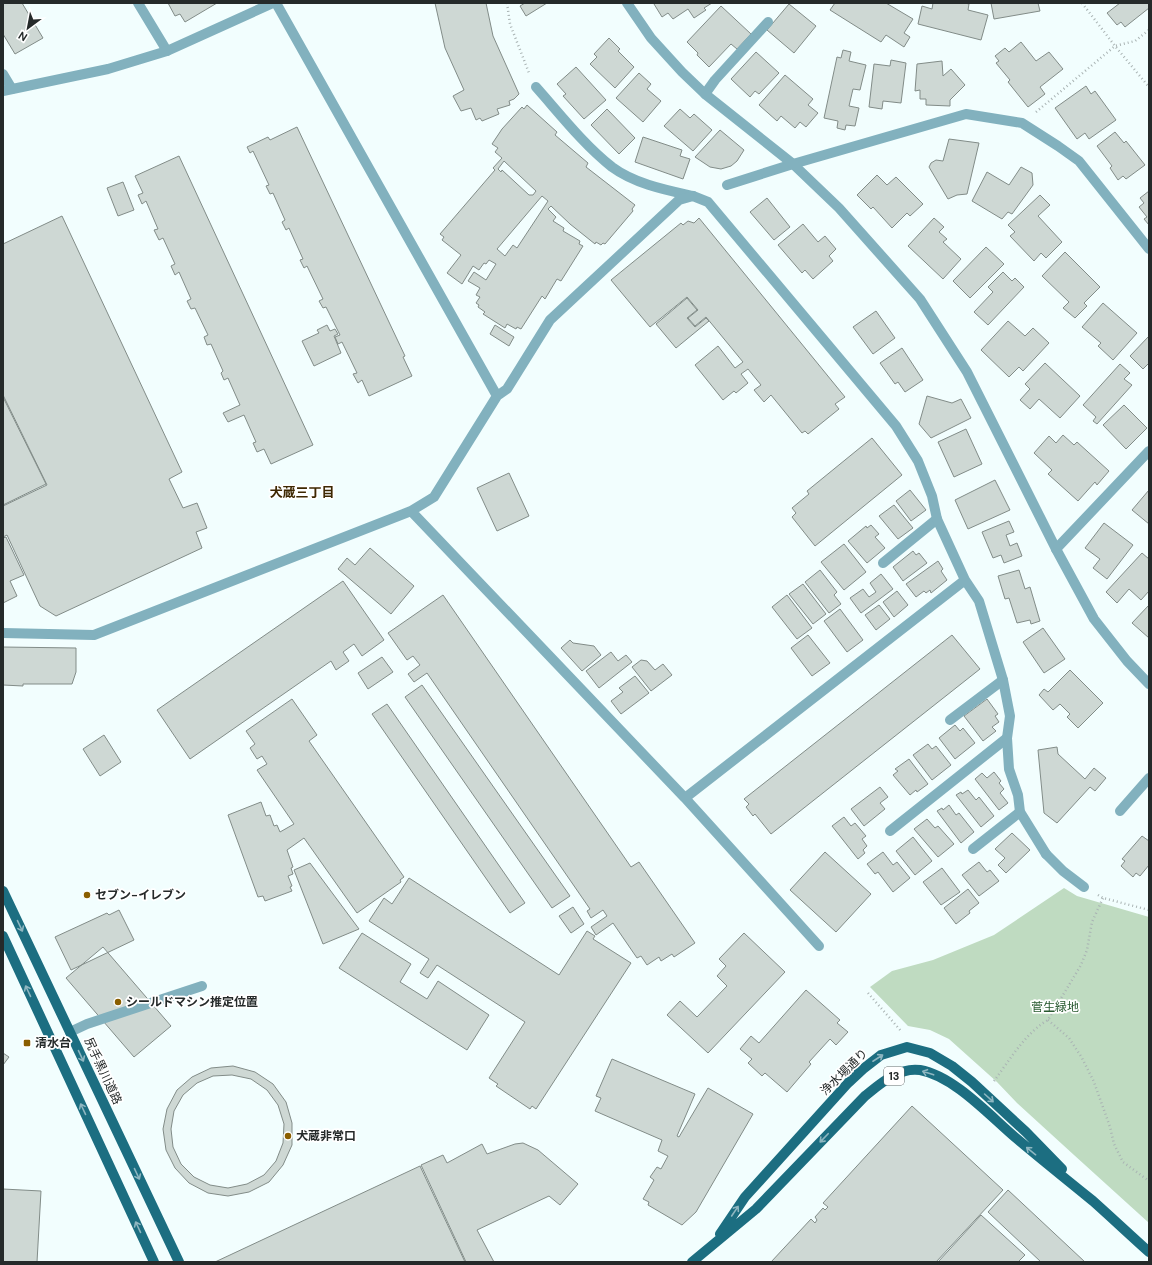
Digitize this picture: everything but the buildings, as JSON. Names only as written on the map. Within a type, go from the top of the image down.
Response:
[{"type":"main road","name":"尻手黒川道路","points":[[3,891],[179,1262]]},
{"type":"main road","points":[[3,936],[154,1262]]},
{"type":"main road","name":"浄水場通り","points":[[714,1244],[745,1196],[848,1083],[863,1069],[881,1056],[907,1048],[930,1053],[952,1066],[972,1082],[1026,1132],[1094,1202]]},
{"type":"main road","name":"浄水場通り","points":[[692,1262],[756,1209],[864,1096],[883,1081],[901,1072],[920,1070],[941,1077],[966,1094],[1016,1138],[1094,1202],[1149,1252]]},
{"type":"street","points":[[138,3],[167,51]]},
{"type":"street","points":[[3,74],[8,90],[108,69],[167,51],[254,7],[273,3]]},
{"type":"street","points":[[276,3],[497,396]]},
{"type":"street","points":[[627,3],[651,38],[705,94],[793,164],[839,208],[920,299],[967,372],[1056,549],[1094,619],[1127,661],[1149,684]]},
{"type":"street","points":[[705,94],[715,80],[768,22]]},
{"type":"street","points":[[536,87],[583,140],[613,168],[660,189],[693,196],[708,202],[896,426],[918,461],[932,496],[937,519],[965,580],[979,601],[1003,680],[1010,716],[1007,738],[1009,769],[1018,795],[1020,812],[1046,854],[1063,871],[1084,886]]},
{"type":"street","points":[[727,185],[793,164],[966,114],[1022,124],[1079,161],[1149,249]]},
{"type":"street","points":[[3,633],[94,635],[411,511],[434,497],[497,396],[507,388],[550,320],[679,200],[693,196]]},
{"type":"street","points":[[1056,549],[1149,451]]},
{"type":"street","points":[[411,511],[685,798],[820,946]]},
{"type":"street","points":[[883,563],[937,519]]},
{"type":"street","points":[[685,798],[965,580]]},
{"type":"street","points":[[950,720],[1003,680]]},
{"type":"street","points":[[890,831],[1007,738]]},
{"type":"street","points":[[1120,811],[1149,778]]},
{"type":"street","points":[[973,849],[1020,812]]},
{"type":"street","points":[[70,1032],[87,1024],[202,986]]},
{"type":"path","points":[[507,3],[510,24],[536,87]]},
{"type":"path","points":[[1082,3],[1149,87]]},
{"type":"path","points":[[1022,124],[1115,46],[1136,41],[1149,30]]},
{"type":"path","points":[[1084,886],[1103,898],[1149,910]]},
{"type":"path","points":[[993,1083],[1030,1034],[1039,1025],[1048,1020],[1081,965],[1087,950],[1092,922],[1103,898]]},
{"type":"path","points":[[868,993],[901,1031]]},
{"type":"path","points":[[1048,1020],[1069,1038],[1082,1058],[1094,1082],[1110,1127],[1114,1144],[1123,1162],[1149,1181]]},
{"type":"green space","name":"菅生緑地","points":[[1064,888],[1077,896],[1149,917],[1149,1223],[949,1039],[930,1030],[908,1026],[870,987],[892,971],[933,960],[994,935]]},
{"type":"place","name":"セブン-イレブン","points":[[87,895]]},
{"type":"place","name":"シールドマシン推定位置","points":[[118,1002]]},
{"type":"place","name":"清水台","points":[[27,1043]]},
{"type":"place","name":"犬蔵非常口","points":[[288,1136]]},
{"type":"district","name":"犬蔵三丁目","points":[[302,492]]}]
